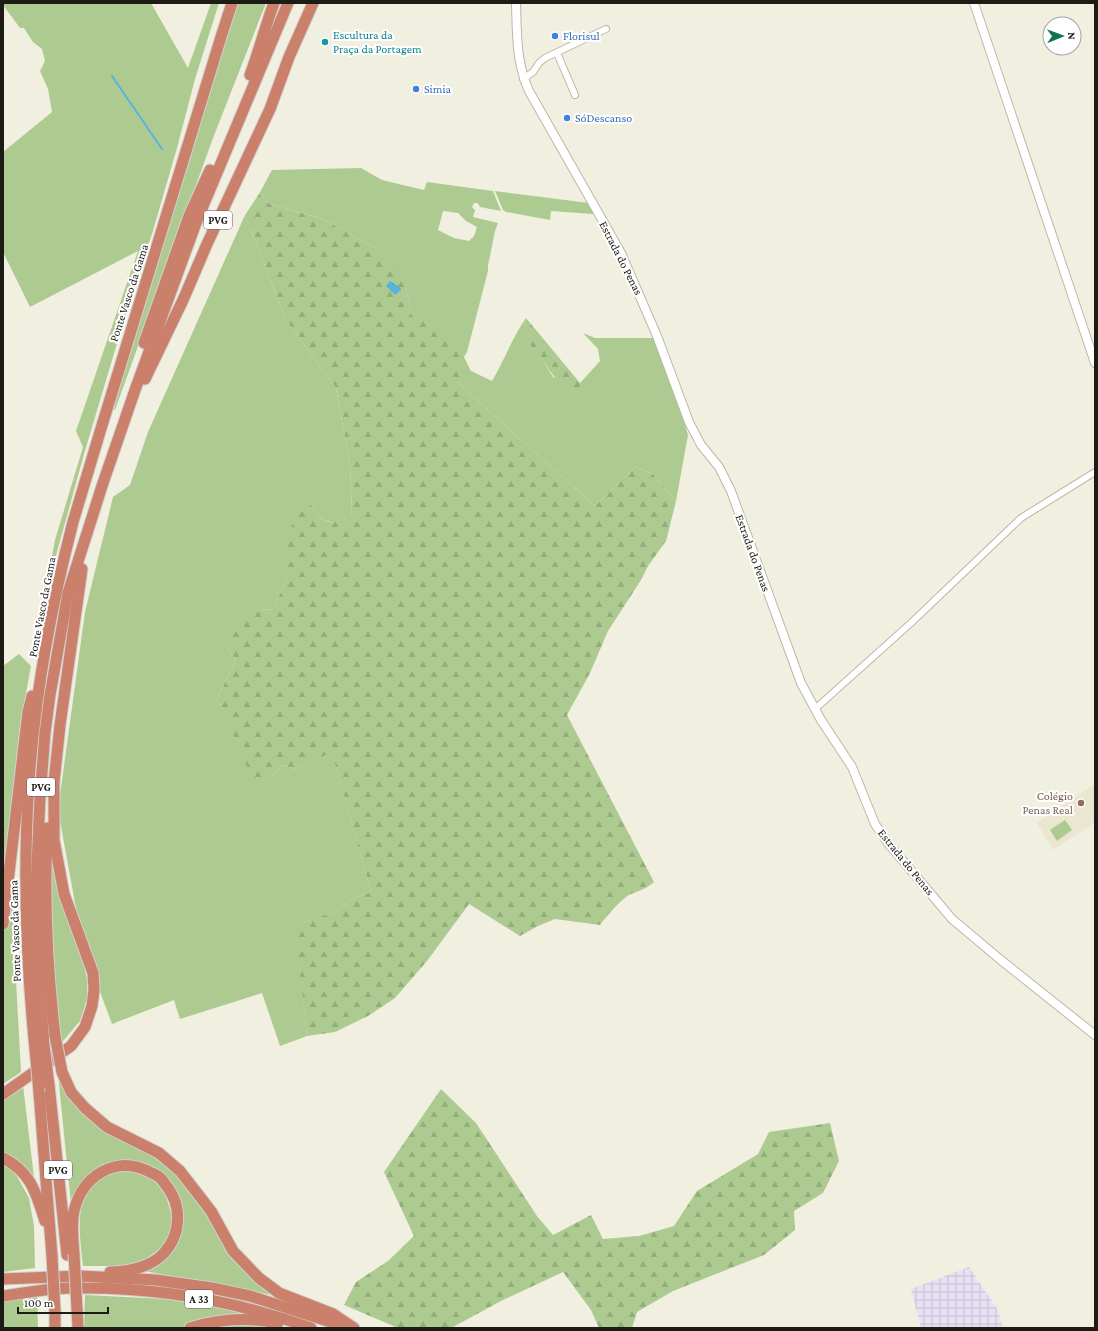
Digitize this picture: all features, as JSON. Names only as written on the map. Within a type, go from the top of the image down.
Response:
[{"type":"highway","name":"Ponte Vasco da Gama","points":[[71,1328],[74,1309],[71,1255],[48,1085],[40,1047],[30,983],[27,919],[29,781],[40,686],[65,554],[84,485],[232,3]]},
{"type":"highway","name":"Ponte Vasco da Gama","points":[[119,434],[131,387],[153,315],[191,210],[229,128],[245,88],[260,49],[274,3]]},
{"type":"highway","name":"Ponte Vasco da Gama","points":[[50,1238],[40,1092],[36,887],[45,733],[50,695],[68,593],[119,434],[147,354],[196,223],[288,3]]},
{"type":"highway","name":"Ponte Vasco da Gama","points":[[119,434],[183,300],[259,132],[276,94],[312,3]]},
{"type":"highway","points":[[3,1094],[71,1046],[85,1027],[92,1006],[94,990],[93,973],[64,894],[54,840],[54,782],[60,725],[87,534]]},
{"type":"highway","points":[[3,924],[28,712],[43,640],[65,554]]},
{"type":"highway","points":[[79,586],[69,626],[54,722],[49,781],[46,905],[52,1011],[62,1072],[71,1092],[85,1108],[107,1127],[158,1153],[180,1171],[211,1211],[233,1251],[259,1278],[279,1292],[333,1314],[354,1328]]},
{"type":"highway","points":[[3,1158],[11,1162],[26,1175],[36,1193],[50,1238],[55,1328]]},
{"type":"highway","points":[[71,1255],[74,1213],[78,1198],[85,1185],[98,1174],[114,1167],[128,1166],[142,1168],[159,1176],[170,1191],[177,1207],[177,1223],[173,1240],[164,1254],[152,1262],[127,1270],[92,1273],[80,1276]]},
{"type":"highway","name":"A 33","points":[[3,1284],[31,1279],[80,1276],[156,1280],[212,1288],[250,1296],[351,1328]]},
{"type":"highway","points":[[3,1278],[31,1279]]},
{"type":"highway","name":"A 33","points":[[3,1296],[38,1291],[84,1288],[151,1291],[210,1300],[248,1308],[285,1318],[311,1328]]},
{"type":"highway","points":[[74,1309],[78,1328]]},
{"type":"highway","points":[[190,1328],[223,1320],[244,1319],[270,1321],[297,1328]]},
{"type":"street","name":"Estrada do Penas","points":[[516,3],[519,64],[523,79],[627,265],[657,336],[689,422],[699,441],[718,467],[731,491],[801,682],[815,709],[852,767],[875,824],[888,843],[948,914],[1002,961],[1095,1035]]},
{"type":"street","points":[[974,3],[1095,363]]},
{"type":"street","points":[[523,79],[533,72],[539,63],[545,58],[606,29]]},
{"type":"street","points":[[557,53],[575,95]]},
{"type":"street","points":[[815,709],[912,622],[1022,518],[1095,472]]},
{"type":"shaded area","name":"Colégio Penas Real","points":[[1095,784],[1095,822],[1053,850],[1037,823]]},
{"type":"shaded area","points":[[969,1267],[998,1310],[1003,1328],[921,1328],[911,1289]]},
{"type":"green space","points":[[3,3],[151,3],[188,68],[211,3],[219,3],[195,79],[152,234],[130,300],[84,454],[44,599],[55,540],[83,447],[76,431],[138,251],[30,307],[3,252],[3,152],[52,112],[48,89],[40,71],[45,61],[42,49],[33,42],[24,28],[20,28]]},
{"type":"green space","points":[[236,3],[266,3],[213,138],[115,410],[116,400],[140,315]]},
{"type":"green space","points":[[361,168],[382,180],[424,190],[427,182],[493,191],[501,211],[480,207],[478,203],[474,203],[472,207],[475,210],[473,217],[498,223],[495,231],[488,271],[467,352],[464,357],[471,371],[492,381],[516,333],[526,318],[525,336],[529,344],[539,354],[553,377],[582,387],[582,381],[600,361],[598,349],[583,333],[595,338],[654,338],[688,435],[676,501],[653,474],[635,467],[595,506],[459,384],[463,357],[442,328],[412,317],[406,288],[379,250],[323,219],[270,204],[259,194],[272,170]],"holes":[[[443,211],[458,213],[466,221],[477,227],[474,236],[469,241],[454,238],[438,230]]]},
{"type":"green space","points":[[495,191],[589,203],[593,214],[551,211],[550,220],[506,212],[503,210]]},
{"type":"green space","points":[[259,194],[270,204],[323,219],[379,250],[402,269],[415,284],[413,290],[406,288],[412,316],[442,328],[464,357],[459,384],[595,506],[635,467],[653,474],[676,501],[666,541],[648,566],[641,580],[608,631],[590,673],[567,715],[654,882],[629,895],[621,901],[600,925],[555,919],[520,936],[469,904],[427,961],[395,998],[368,1016],[335,1032],[307,1036],[295,925],[339,910],[353,898],[371,892],[332,752],[296,769],[282,765],[273,776],[255,786],[222,708],[216,700],[236,661],[227,646],[233,631],[258,610],[273,609],[288,577],[288,532],[304,505],[311,505],[321,519],[333,523],[352,515],[350,464],[336,388],[286,320],[245,215]]},
{"type":"green space","points":[[245,215],[286,320],[336,388],[350,464],[352,515],[334,523],[321,519],[311,505],[288,532],[288,577],[273,609],[258,610],[227,646],[236,661],[216,700],[273,776],[282,765],[296,769],[332,751],[371,892],[353,898],[339,910],[296,925],[307,1036],[280,1046],[262,993],[180,1019],[174,1000],[112,1024],[99,989],[77,914],[58,810],[85,612],[113,497],[130,485],[148,432]]},
{"type":"green space","points":[[526,318],[580,383],[582,381],[582,387],[573,388],[566,386],[561,383],[551,372],[526,340]]},
{"type":"green space","points":[[19,654],[31,666],[20,726],[3,880],[3,666]]},
{"type":"green space","points":[[1065,820],[1072,830],[1057,841],[1050,830]]},
{"type":"green space","points":[[49,845],[56,883],[83,961],[87,979],[87,999],[80,1021],[59,1046],[54,1005]]},
{"type":"green space","points":[[12,865],[21,1072],[3,1084],[3,937]]},
{"type":"green space","points":[[58,1074],[74,1100],[156,1156],[182,1179],[207,1214],[278,1296],[139,1270],[161,1261],[182,1210],[169,1180],[146,1165],[120,1160],[95,1170],[71,1204]]},
{"type":"green space","points":[[23,1085],[35,1186],[18,1163],[3,1152],[3,1098]]},
{"type":"green space","points":[[441,1089],[476,1123],[537,1216],[553,1235],[591,1215],[603,1239],[639,1236],[674,1226],[697,1191],[758,1154],[769,1132],[830,1123],[839,1161],[823,1193],[794,1211],[795,1230],[764,1255],[673,1291],[637,1312],[632,1328],[599,1328],[591,1310],[563,1272],[503,1300],[451,1328],[398,1328],[344,1305],[356,1282],[388,1261],[414,1236],[384,1172]]},
{"type":"green space","points":[[3,1164],[14,1171],[29,1198],[34,1226],[35,1268],[3,1272]]},
{"type":"green space","points":[[112,1170],[129,1170],[146,1174],[164,1190],[174,1223],[167,1243],[146,1259],[127,1266],[83,1266],[80,1238],[80,1218],[83,1200],[92,1185]]},
{"type":"green space","points":[[85,1295],[166,1299],[234,1310],[241,1314],[180,1328],[84,1328]]},
{"type":"green space","points":[[37,1296],[38,1328],[3,1328],[3,1300]]},
{"type":"green space","points":[[238,1324],[278,1327],[281,1328],[208,1328]]},
{"type":"water","points":[[390,281],[401,288],[401,290],[395,295],[386,286]]},
{"type":"waterway","points":[[112,76],[162,149]]},
{"type":"place","name":"Florisul","points":[[555,36]]},
{"type":"place","name":"Escultura da Praça da Portagem","points":[[325,42]]},
{"type":"place","name":"Simia","points":[[416,89]]},
{"type":"place","name":"SóDescanso","points":[[567,118]]},
{"type":"place","name":"Colégio Penas Real","points":[[1081,803]]}]
